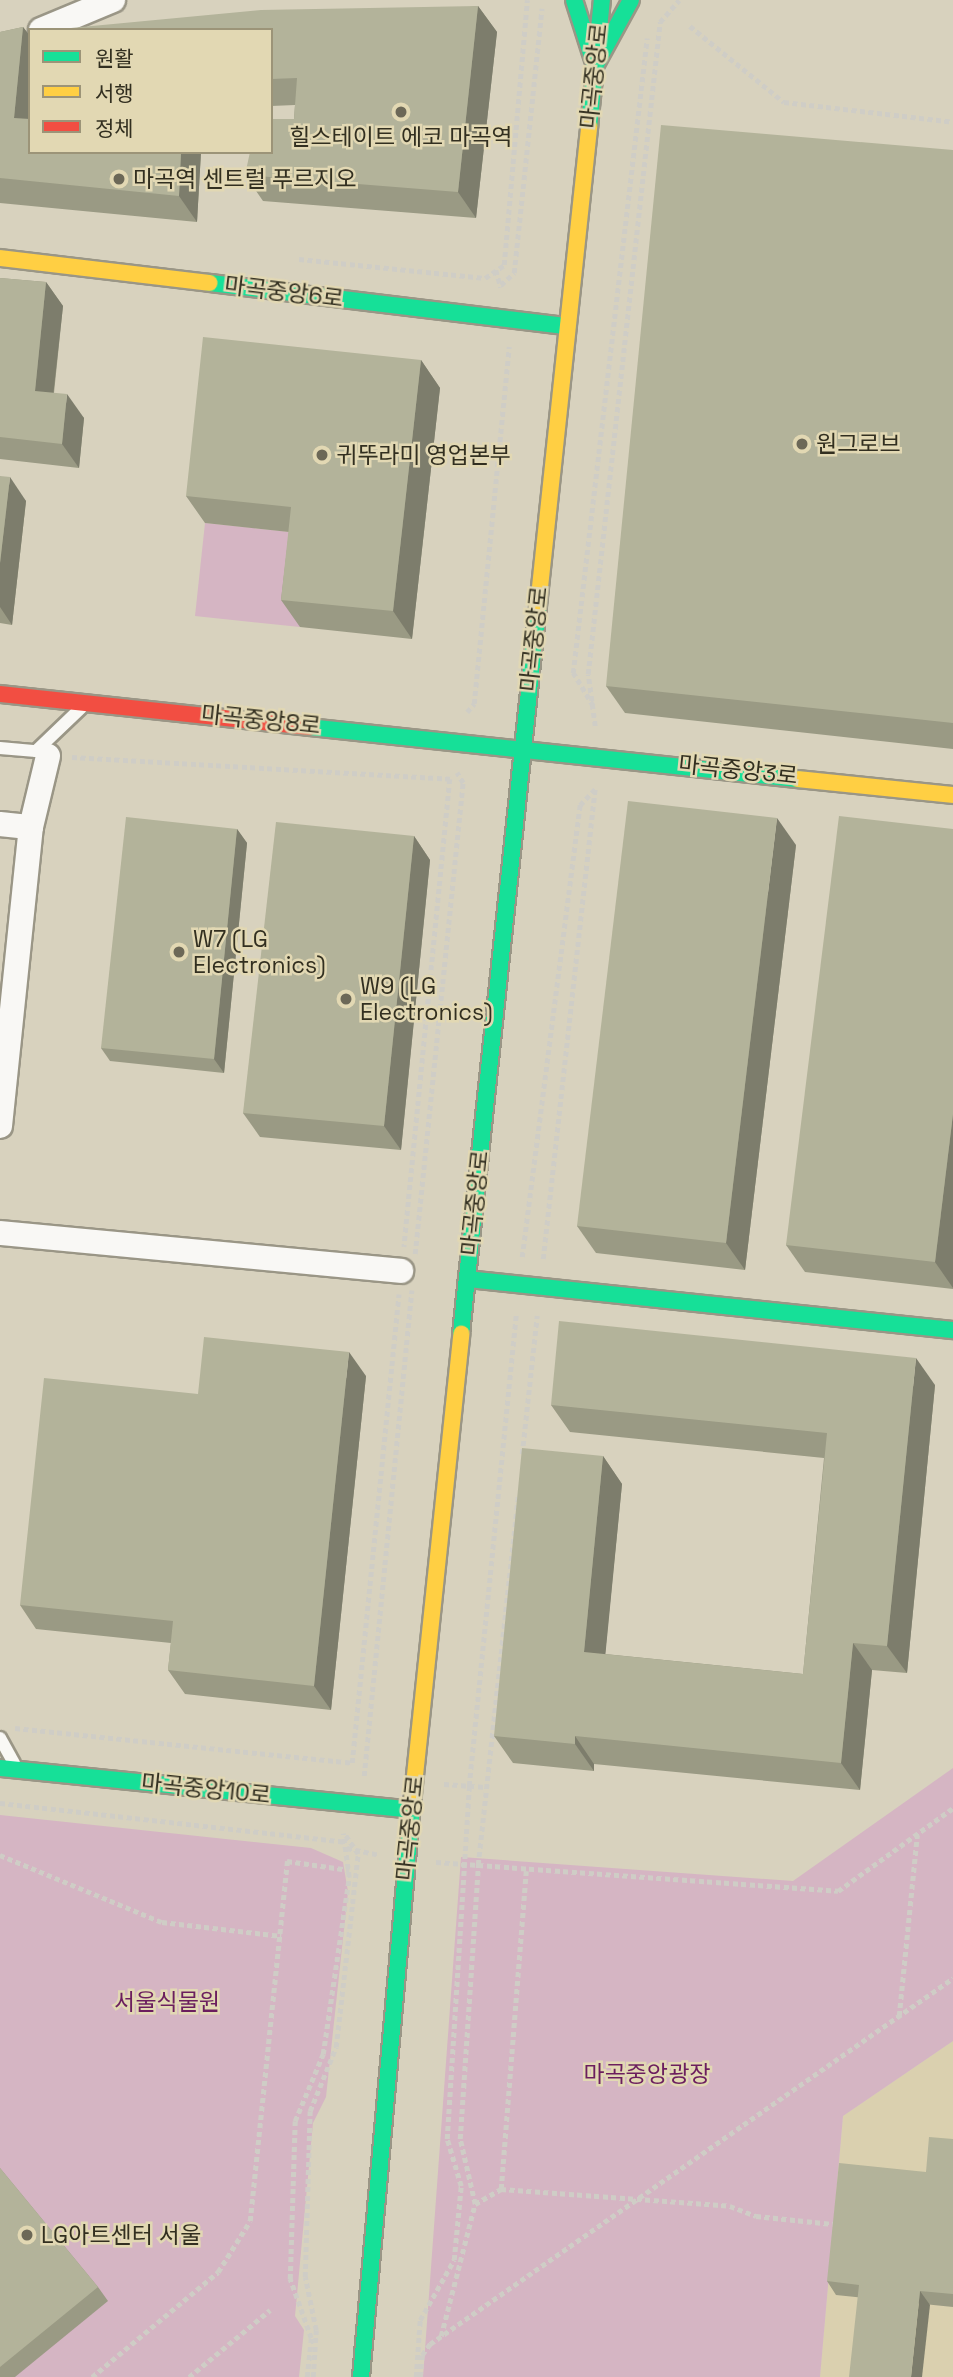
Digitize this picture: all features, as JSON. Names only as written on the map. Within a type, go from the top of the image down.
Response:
[{"type":"main road","points":[[574,0],[595,66]]},
{"type":"main road","name":"마곡중앙로","points":[[361,2377],[411,1810],[602,0]]},
{"type":"main road","points":[[595,66],[631,0]]},
{"type":"main road","name":"마곡중앙6로","points":[[0,258],[568,326]]},
{"type":"main road","name":"마곡중앙8로","points":[[0,694],[522,747]]},
{"type":"main road","name":"마곡중앙3로","points":[[522,747],[953,795]]},
{"type":"main road","name":"마곡중앙로","points":[[467,1279],[953,1330]]},
{"type":"main road","name":"마곡중앙10로","points":[[0,1768],[411,1810]]},
{"type":"street","points":[[47,28],[113,0]]},
{"type":"street","points":[[0,1126],[31,827],[42,801],[48,756]]},
{"type":"street","points":[[0,824],[31,827]]},
{"type":"street","points":[[0,1233],[401,1271]]},
{"type":"lane","points":[[0,748],[36,751],[87,702]]},
{"type":"lane","points":[[0,1738],[18,1770]]},
{"type":"path","points":[[299,259],[485,278],[504,265],[527,0]]},
{"type":"path","points":[[496,270],[501,285],[514,273],[542,0]]},
{"type":"path","points":[[648,32],[573,673],[595,710],[588,674],[660,22],[679,0]]},
{"type":"path","points":[[690,26],[784,102],[953,122]]},
{"type":"path","points":[[460,720],[474,704],[509,344]]},
{"type":"path","points":[[418,2377],[420,2320],[454,2260],[461,2186],[447,2139],[470,1763],[519,1284],[580,805],[595,789],[520,1467]]},
{"type":"path","points":[[441,2337],[475,2204],[460,2139],[478,1865],[519,1481]]},
{"type":"path","points":[[0,1803],[346,1845],[358,1854]]},
{"type":"path","points":[[478,1865],[526,1871],[838,1891],[953,1808]]},
{"type":"path","points":[[307,2377],[311,2338],[290,2279],[295,2122],[323,2054],[349,1870],[343,1832],[358,1854],[336,2047],[310,2111],[305,2277],[316,2330],[313,2377]]},
{"type":"path","points":[[899,2016],[917,1835]]},
{"type":"path","points":[[0,1855],[162,1922],[281,1936]]},
{"type":"path","points":[[92,2377],[218,2273],[250,2221],[287,1861],[349,1870]]},
{"type":"path","points":[[501,2189],[526,1871]]},
{"type":"path","points":[[418,2377],[422,2355],[441,2337],[953,1979]]},
{"type":"path","points":[[475,2204],[501,2189],[730,2206],[756,2216],[834,2224]]},
{"type":"path","points":[[189,2377],[270,2310]]},
{"type":"shaded area","points":[[953,2041],[953,2377],[820,2377],[843,2116]]},
{"type":"green space","points":[[205,523],[310,534],[300,627],[195,616]]},
{"type":"green space","name":"마곡중앙광장","points":[[953,1768],[953,2041],[843,2116],[820,2377],[423,2377],[461,1857],[793,1881]]},
{"type":"green space","name":"서울식물원","points":[[0,1815],[311,1848],[343,1862],[348,1892],[326,2097],[313,2123],[295,2316],[304,2330],[299,2377],[0,2377]]},
{"type":"building","name":"힐스테이트 에코 마곡역","points":[[478,6],[458,192],[245,175],[250,154],[273,154],[273,119],[294,119],[297,78],[273,79],[273,28],[71,28],[261,10]]},
{"type":"building","points":[[23,27],[14,118],[28,119],[28,154],[181,154],[179,196],[0,178],[0,32]]},
{"type":"building","name":"원그로브","points":[[661,125],[953,150],[953,723],[606,686]]},
{"type":"building","points":[[0,278],[46,282],[35,391],[67,394],[62,444],[0,437]]},
{"type":"building","name":"귀뚜라미 영업본부","points":[[203,337],[421,360],[393,611],[281,600],[291,507],[186,496]]},
{"type":"building","points":[[0,476],[10,477],[0,563]]},
{"type":"building","points":[[628,801],[777,818],[726,1243],[577,1226]]},
{"type":"building","points":[[839,816],[953,829],[953,1114],[935,1262],[786,1245]]},
{"type":"building","name":"W7 (LG Electronics)","points":[[126,817],[237,829],[214,1059],[101,1048]]},
{"type":"building","name":"W9 (LG Electronics)","points":[[276,822],[414,836],[384,1126],[243,1113]]},
{"type":"building","points":[[559,1321],[916,1358],[887,1646],[853,1643],[841,1763],[575,1736],[575,1744],[494,1736],[522,1448],[603,1456],[584,1652],[803,1674],[827,1433],[551,1405]]},
{"type":"building","points":[[204,1337],[349,1352],[314,1686],[168,1670],[173,1621],[20,1605],[44,1378],[198,1394]]},
{"type":"building","points":[[929,2137],[953,2139],[953,2294],[920,2291],[911,2377],[849,2377],[859,2285],[827,2281],[839,2163],[926,2172]]},
{"type":"building","name":"LG아트센터 서울","points":[[0,2168],[98,2287],[0,2367]]},
{"type":"traffic: fast","points":[[574,0],[595,66]]},
{"type":"traffic: fast","points":[[589,127],[602,0]]},
{"type":"traffic: fast","points":[[595,66],[631,0]]},
{"type":"traffic: fast","points":[[210,283],[567,326]]},
{"type":"traffic: fast","points":[[461,1334],[538,606]]},
{"type":"traffic: fast","points":[[309,727],[798,779]]},
{"type":"traffic: fast","points":[[467,1279],[953,1330]]},
{"type":"traffic: fast","points":[[0,1768],[411,1810]]},
{"type":"traffic: fast","points":[[361,2377],[412,1804]]},
{"type":"traffic: slow","points":[[538,606],[589,127]]},
{"type":"traffic: slow","points":[[0,258],[210,283]]},
{"type":"traffic: slow","points":[[798,779],[953,795]]},
{"type":"traffic: slow","points":[[412,1804],[461,1334]]},
{"type":"traffic: jam","points":[[0,694],[309,727]]},
{"type":"place","name":"힐스테이트 에코 마곡역","points":[[401,112]]},
{"type":"place","name":"마곡역 센트럴 푸르지오","points":[[119,179]]},
{"type":"place","name":"원그로브","points":[[802,444]]},
{"type":"place","name":"귀뚜라미 영업본부","points":[[322,455]]},
{"type":"place","name":"W7 (LG Electronics)","points":[[179,952]]},
{"type":"place","name":"W9 (LG Electronics)","points":[[346,999]]},
{"type":"place","name":"LG아트센터 서울","points":[[27,2235]]}]
